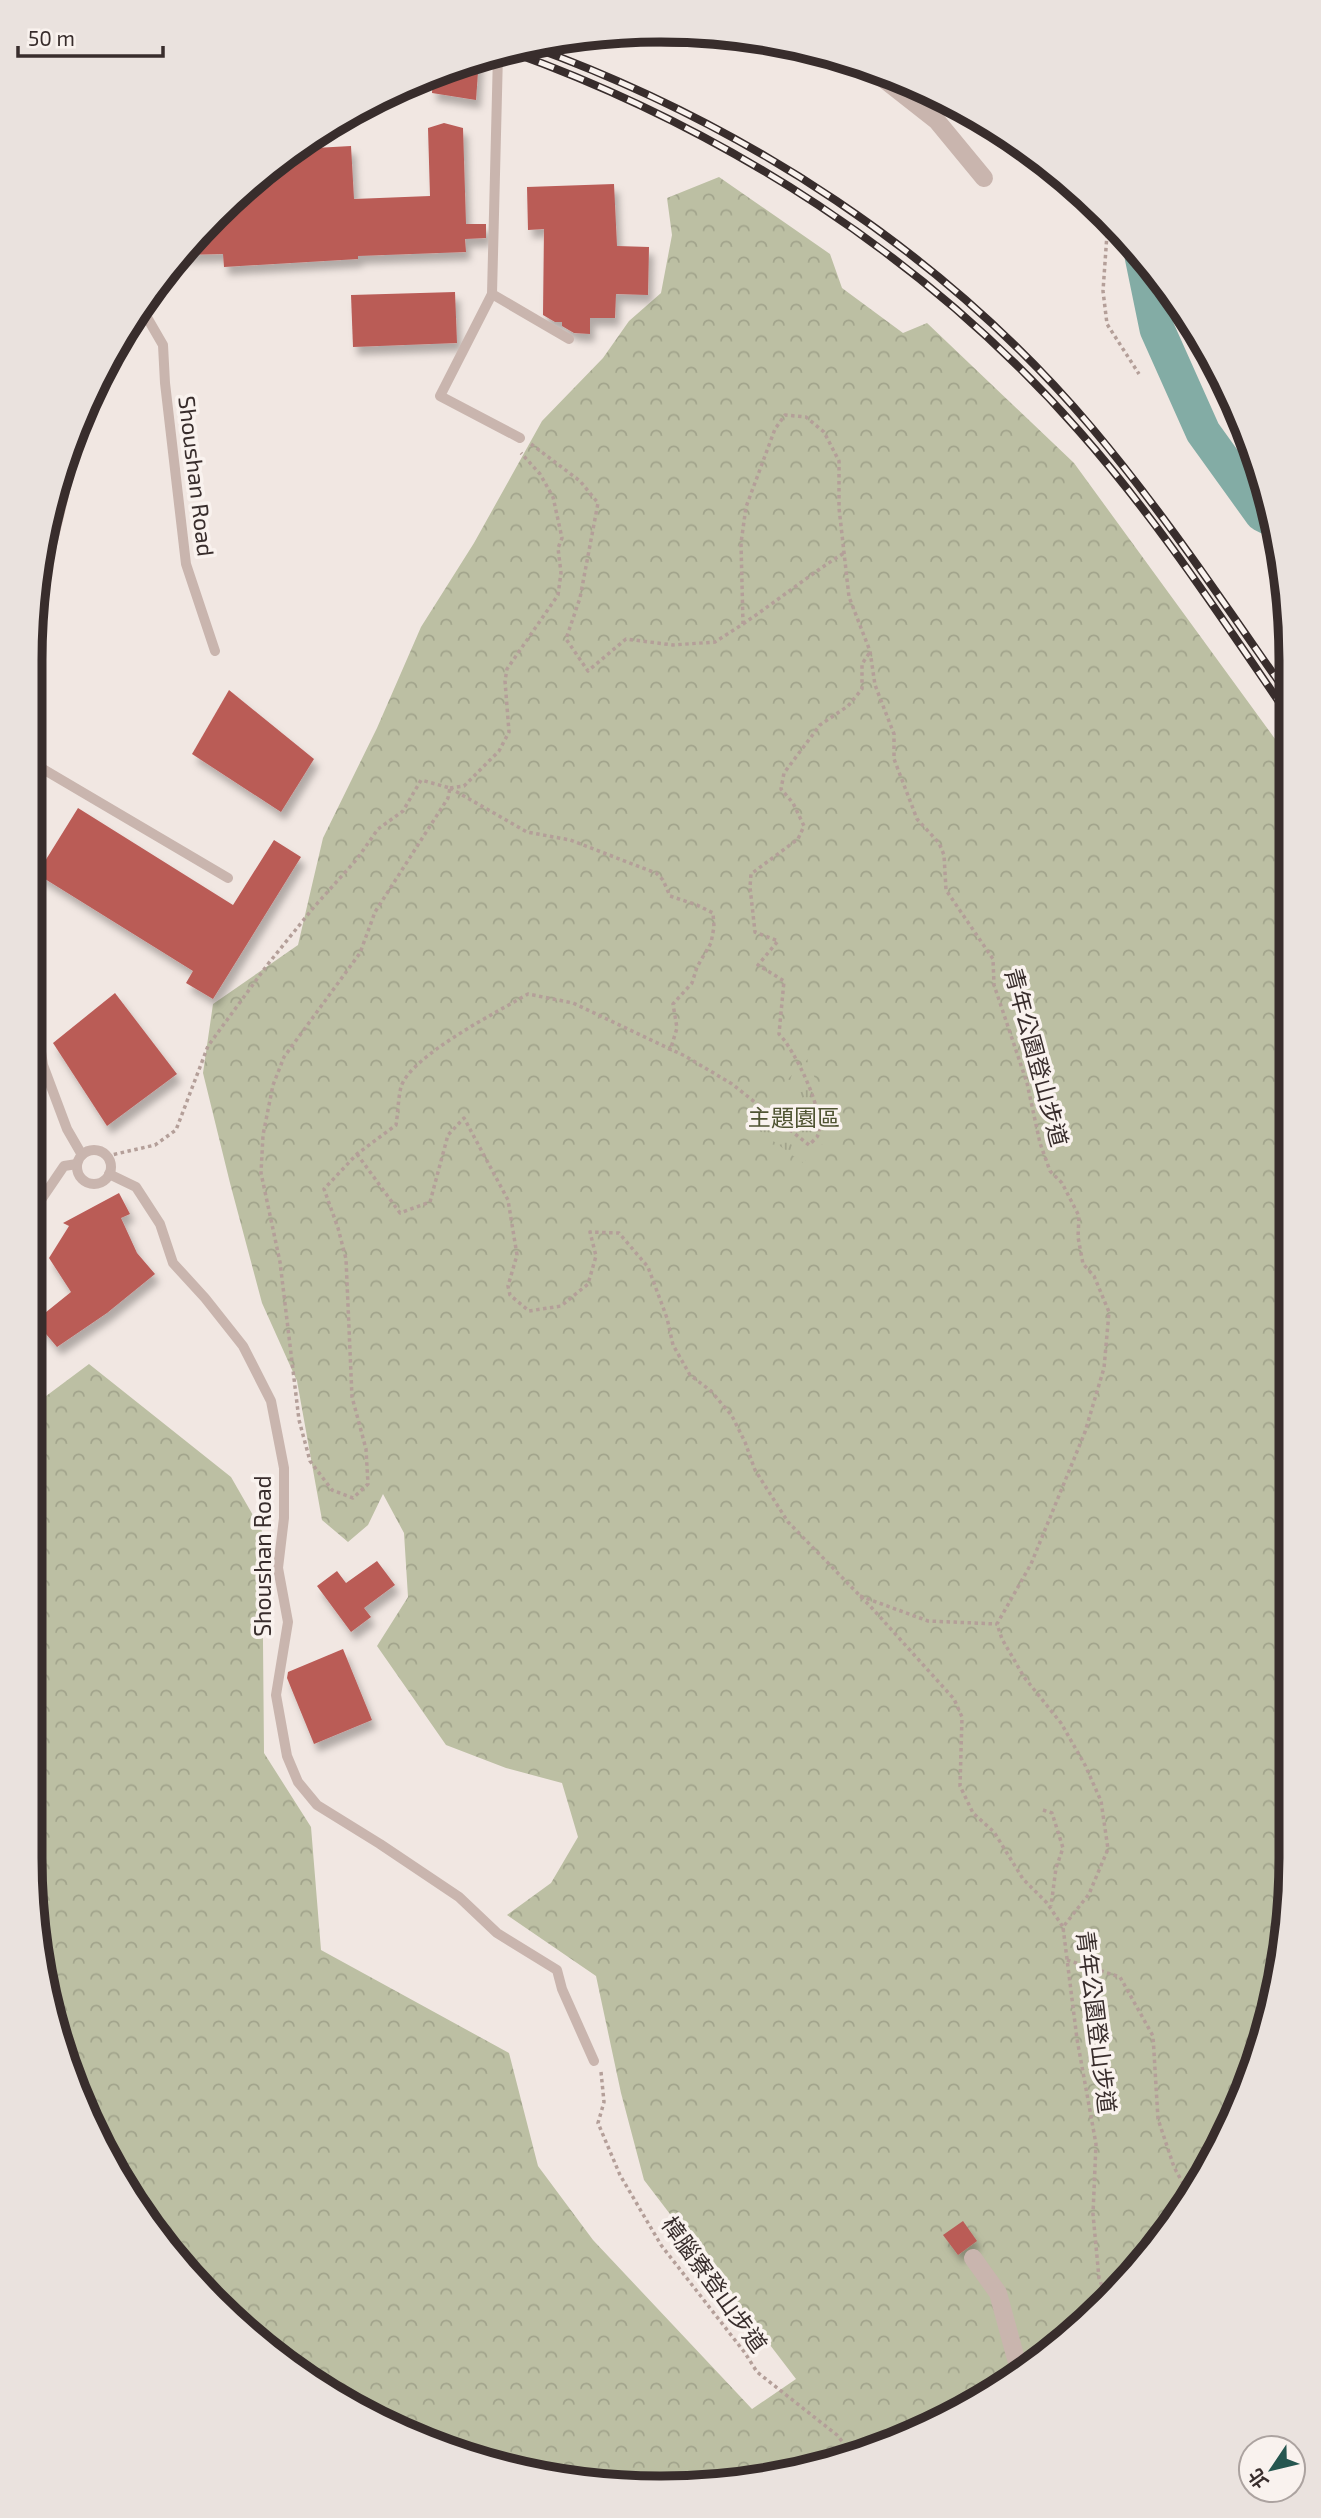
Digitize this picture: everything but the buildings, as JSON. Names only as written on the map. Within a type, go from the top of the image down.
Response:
[{"type":"street","points":[[896,88],[937,121],[984,178]]},
{"type":"street","points":[[972,2258],[998,2293],[1018,2362]]},
{"type":"lane","points":[[498,64],[492,294],[440,396],[520,438]]},
{"type":"lane","points":[[492,294],[569,340]]},
{"type":"lane","name":"Shoushan Road","points":[[146,316],[163,345],[169,423],[186,564],[215,651]]},
{"type":"lane","points":[[42,768],[228,878]]},
{"type":"lane","points":[[42,1058],[80,1159],[79,1174],[91,1183],[102,1181],[109,1174],[110,1162],[107,1156],[92,1150],[80,1159],[64,1166],[42,1198]]},
{"type":"lane","name":"Shoushan Road","points":[[109,1174],[136,1187],[160,1224],[173,1263],[205,1297],[243,1346],[271,1401],[284,1468],[284,1518],[278,1569],[288,1622],[276,1695],[287,1756],[298,1782],[317,1805],[459,1897],[497,1933],[558,1970],[562,1989],[594,2061]]},
{"type":"path","points":[[1107,233],[1104,291],[1107,324],[1139,374]]},
{"type":"path","name":"青年公園登山步道","points":[[743,624],[741,543],[746,507],[775,429],[785,415],[806,416],[824,432],[839,461],[839,508],[849,597],[870,650],[875,685],[894,734],[894,759],[917,819],[939,843],[944,855],[946,890],[993,959],[994,985],[1027,1083],[1040,1143],[1050,1171],[1062,1183],[1079,1216],[1078,1237],[1083,1264],[1094,1276],[1109,1312],[1104,1368],[1084,1432],[1031,1564],[997,1624],[1002,1639],[1024,1677],[1061,1723],[1085,1765],[1101,1801],[1108,1849],[1089,1894],[1063,1927],[1077,2039],[1096,2144],[1093,2214],[1099,2278],[1103,2289]]},
{"type":"path","points":[[450,788],[464,786],[499,751],[509,732],[505,681],[507,669],[558,596],[561,573],[558,548],[562,538],[560,524],[547,484],[515,447],[520,438],[560,464],[580,481],[598,503],[580,598],[566,639],[588,671],[626,639],[673,645],[715,642],[776,602],[803,578],[845,552]]},
{"type":"path","points":[[450,788],[448,798],[375,912],[360,954],[284,1057],[273,1085],[263,1135],[261,1173],[280,1262],[299,1420],[310,1461],[332,1490],[353,1498],[368,1484],[366,1449],[352,1396],[346,1259],[324,1189],[357,1154],[396,1125],[401,1085],[414,1068],[447,1042],[528,994],[573,1003],[685,1056],[732,1084],[809,1145],[817,1138],[819,1126],[814,1100],[793,1053],[779,1034],[784,981],[758,965],[778,941],[755,932],[751,874],[798,839],[804,826],[793,803],[781,789],[784,773],[820,725],[848,706],[862,689],[862,664],[870,650]]},
{"type":"path","points":[[107,1156],[155,1145],[176,1130],[208,1046],[276,954],[357,859],[378,829],[404,811],[421,780],[450,788],[527,832],[570,840],[656,873],[670,896],[713,913],[711,943],[697,967],[692,984],[673,1004],[677,1028],[670,1051]]},
{"type":"path","points":[[357,1154],[400,1213],[430,1202],[448,1135],[464,1118],[508,1200],[517,1255],[508,1286],[510,1294],[529,1311],[561,1306],[588,1284],[596,1256],[590,1232],[619,1233],[648,1267],[667,1318],[673,1345],[690,1375],[710,1391],[732,1416],[745,1441],[755,1470],[788,1522],[954,1699],[962,1717],[960,1786],[973,1813],[994,1832],[1023,1879],[1050,1908],[1063,1927]]},
{"type":"path","points":[[859,1596],[928,1621],[997,1624]]},
{"type":"path","points":[[1043,1810],[1052,1812],[1063,1842],[1050,1908]]},
{"type":"path","points":[[1067,1960],[1120,1977],[1153,2036],[1158,2119],[1174,2166],[1184,2186]]},
{"type":"path","name":"樟腦寮登山步道","points":[[594,2061],[600,2069],[604,2102],[598,2123],[620,2175],[661,2245],[757,2372],[837,2435],[847,2447]]},
{"type":"green space","points":[[719,177],[830,254],[842,288],[903,333],[927,323],[1074,463],[1279,744],[1279,1858],[1274,1938],[1267,1978],[1258,2018],[1232,2094],[1196,2167],[1175,2201],[1126,2265],[1098,2295],[1068,2323],[1004,2372],[970,2393],[897,2429],[821,2455],[781,2464],[701,2475],[660,2476],[580,2471],[500,2455],[424,2429],[351,2393],[284,2348],[223,2295],[170,2234],[125,2167],[89,2094],[75,2056],[63,2018],[47,1938],[42,1858],[42,1399],[89,1364],[231,1477],[262,1531],[264,1753],[311,1827],[321,1950],[509,2053],[538,2166],[593,2240],[752,2409],[796,2379],[644,2180],[621,2093],[596,1976],[507,1915],[551,1883],[578,1837],[562,1783],[506,1768],[446,1745],[377,1646],[408,1597],[404,1533],[383,1494],[368,1525],[348,1542],[322,1520],[297,1381],[262,1303],[203,1073],[213,1004],[298,945],[323,838],[377,728],[421,627],[474,543],[542,421],[603,358],[629,321],[661,293],[672,235],[667,198]]},
{"type":"green space","name":"主題園區","points":[[808,1059],[834,1133],[803,1163],[746,1121]]},
{"type":"waterway","points":[[1147,279],[1157,329],[1203,432],[1261,512]]},
{"type":"railway","points":[[547,53],[688,114],[763,155],[836,201],[906,251],[972,305],[1034,365],[1092,428],[1192,558],[1279,682]]},
{"type":"railway","points":[[525,57],[590,83],[668,119],[744,160],[818,205],[889,255],[956,309],[1019,368],[1079,431],[1135,498],[1279,702]]}]
